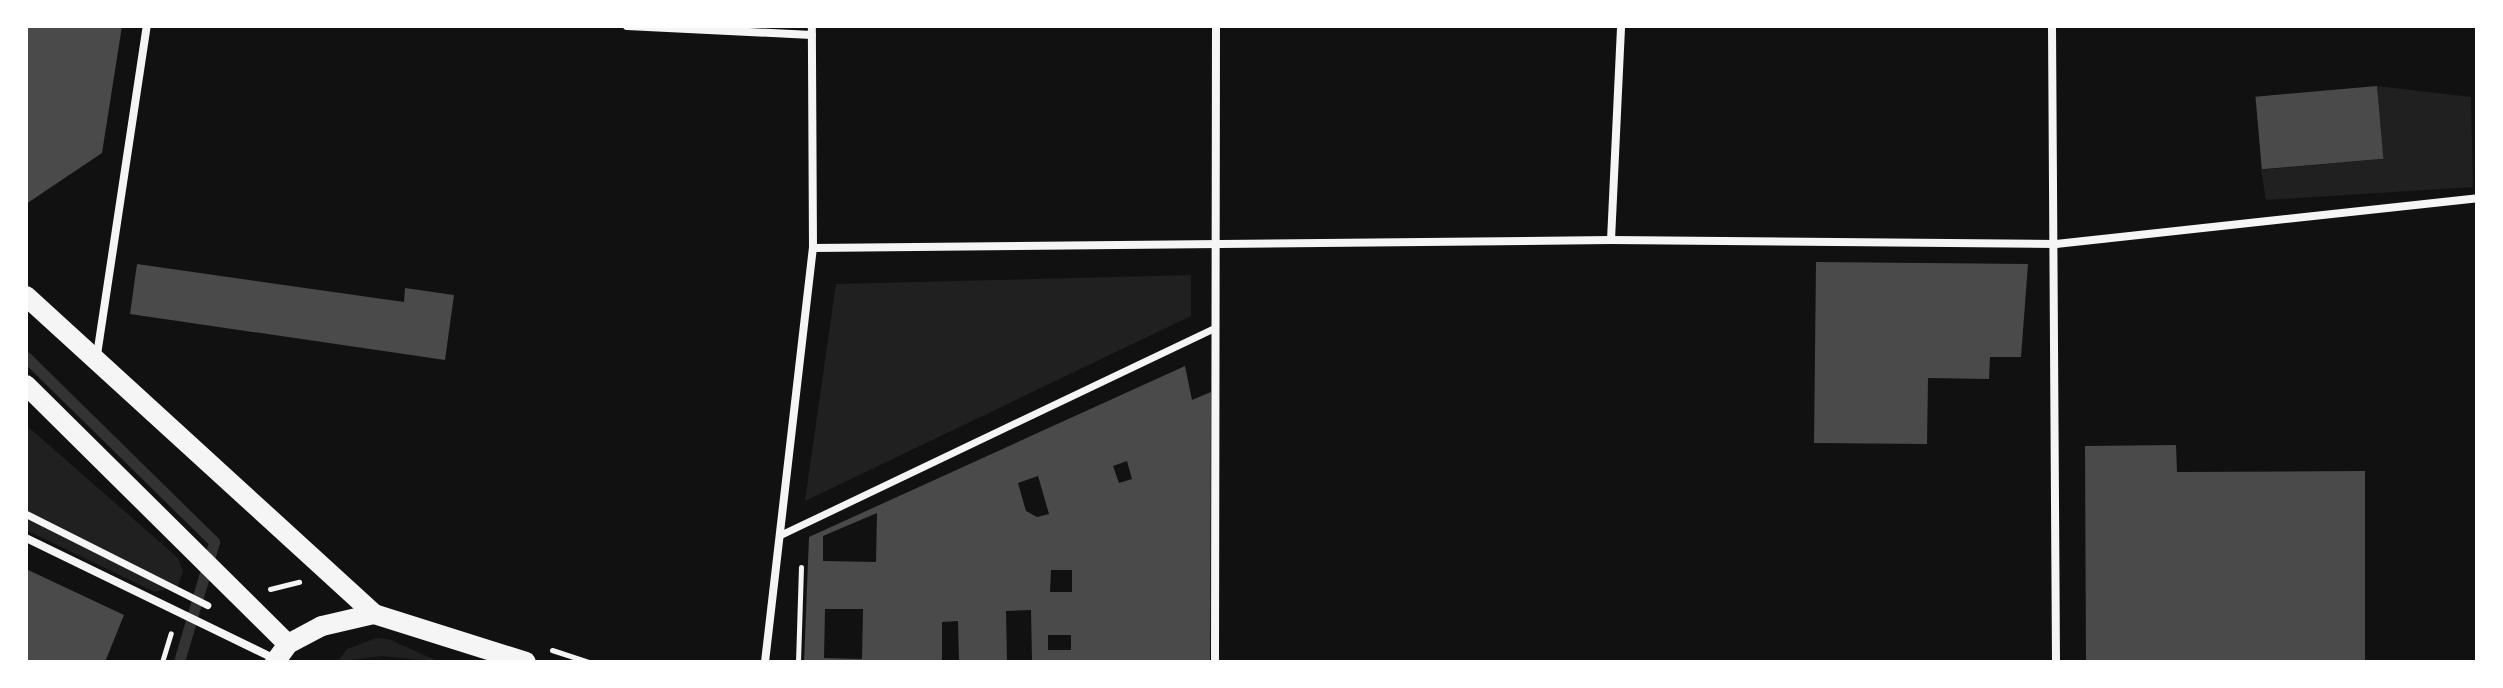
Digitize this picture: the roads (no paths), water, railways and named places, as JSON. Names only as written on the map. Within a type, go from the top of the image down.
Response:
[{"type":"main road","points":[[26,296],[374,614],[526,662]]},
{"type":"main road","points":[[26,385],[280,655],[374,614]]},
{"type":"street","points":[[96,360],[147,26]]},
{"type":"street","points":[[627,26],[812,30],[813,248],[765,662]]},
{"type":"street","points":[[1215,662],[1212,329],[1216,26]]},
{"type":"street","points":[[1611,240],[1621,26]]},
{"type":"street","points":[[2052,26],[2056,244],[2056,662]]},
{"type":"street","points":[[813,248],[1611,240],[2056,244],[2477,198]]},
{"type":"street","points":[[780,535],[1212,329]]},
{"type":"street","points":[[26,514],[207,605]]},
{"type":"street","points":[[26,538],[178,611],[280,655]]},
{"type":"waterway","points":[[26,357],[214,542],[179,662]]}]
